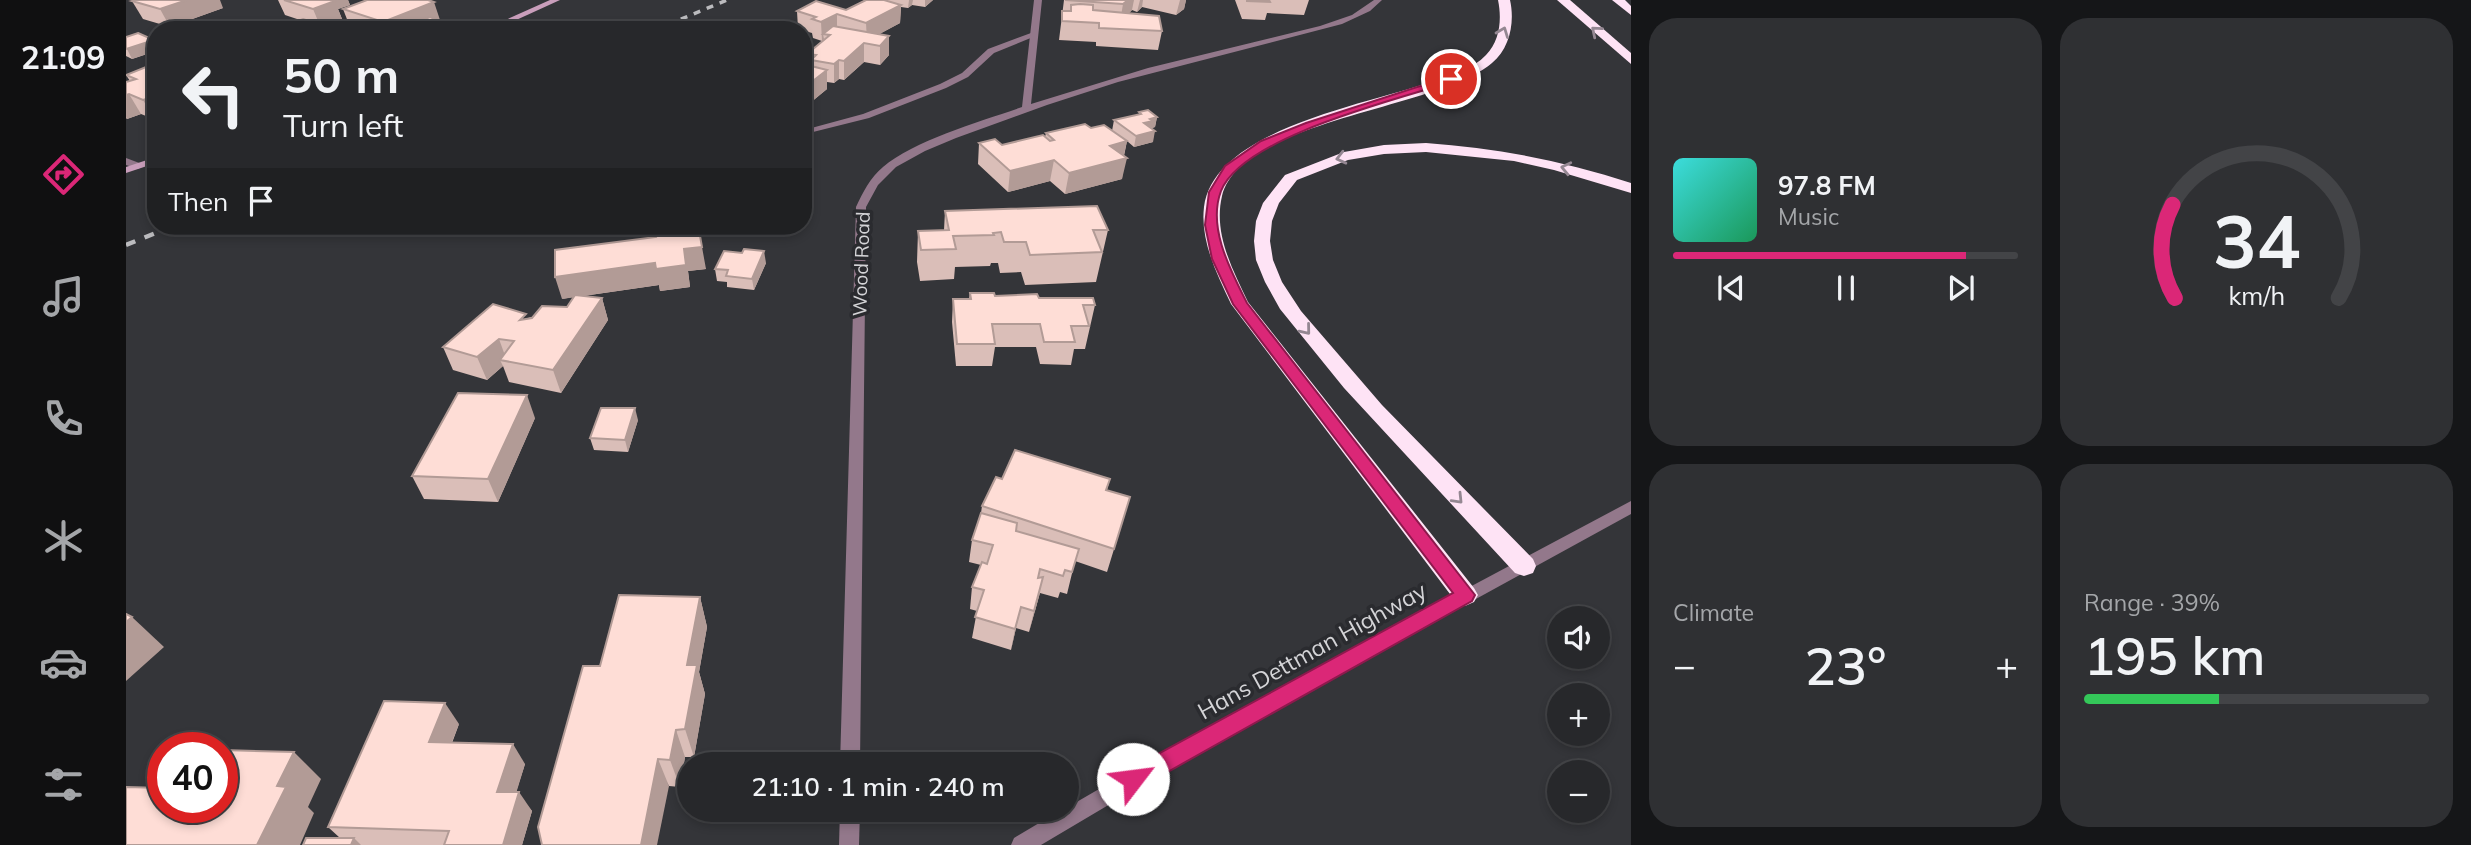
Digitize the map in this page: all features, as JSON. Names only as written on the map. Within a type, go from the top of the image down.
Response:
[{"type":"highway","points":[[1465,595],[1240,304],[1219,259],[1211,225],[1215,192],[1229,169],[1265,143],[1310,125],[1434,87],[1468,72],[1493,56],[1508,14],[1504,0]]},
{"type":"highway","points":[[1563,0],[1631,60]]},
{"type":"highway","points":[[1618,0],[1631,12]]},
{"type":"highway","points":[[1524,566],[1375,414],[1285,303],[1267,268],[1261,236],[1268,205],[1290,178],[1324,162],[1358,153],[1404,149],[1464,150],[1532,160],[1592,174],[1631,188]]},
{"type":"main road","points":[[508,21],[556,0]]},
{"type":"main road","points":[[126,170],[147,163]]},
{"type":"street","points":[[1026,107],[1038,0]]},
{"type":"street","name":"Wood Road","points":[[850,752],[861,207],[872,182],[919,149],[1026,107],[1340,22],[1364,12],[1378,0]]},
{"type":"street","points":[[812,129],[866,116],[943,86],[965,75],[990,51],[1034,35]]},
{"type":"street","points":[[126,161],[138,166]]},
{"type":"street","name":"Hans Dettman Highway","points":[[1021,845],[1201,740],[1631,507]]},
{"type":"street","points":[[849,845],[850,822]]},
{"type":"building","points":[[187,0],[160,9],[132,1]]},
{"type":"building","points":[[284,0],[330,0],[335,1],[313,9]]},
{"type":"building","points":[[367,0],[434,2],[386,21],[343,9]]},
{"type":"building","points":[[866,0],[884,0],[901,5],[866,23],[837,14],[821,22],[812,19],[816,17],[797,11],[816,1],[846,10]]},
{"type":"building","points":[[1065,0],[1128,0],[1123,4]]},
{"type":"building","points":[[1269,0],[1270,2],[1247,1]]},
{"type":"building","points":[[1071,5],[1093,5],[1093,10],[1159,16],[1162,31],[1099,28],[1099,23],[1062,21],[1062,11],[1071,11]]},
{"type":"building","points":[[430,17],[440,21],[420,21]]},
{"type":"building","points":[[833,26],[889,36],[880,46],[864,43],[844,61],[839,60],[834,64],[812,60],[816,55],[812,55],[812,50],[830,35],[823,34]]},
{"type":"building","points":[[138,33],[147,37],[147,42],[126,49],[126,37]]},
{"type":"building","points":[[812,66],[827,70],[812,82]]},
{"type":"building","points":[[147,67],[147,99],[126,95],[126,82],[136,79],[126,75]]},
{"type":"building","points":[[1148,110],[1157,117],[1144,123],[1155,131],[1136,136],[1114,120],[1141,114],[1139,112]]},
{"type":"building","points":[[1085,124],[1091,128],[1104,125],[1127,141],[1110,146],[1127,158],[1069,173],[1054,160],[1010,171],[979,143],[995,139],[1002,145],[1043,135],[1050,141],[1054,140],[1046,133]]},
{"type":"building","points":[[1097,206],[1108,230],[1093,230],[1102,252],[1030,255],[1026,242],[1004,242],[1001,232],[993,233],[994,235],[953,236],[956,249],[921,250],[918,231],[949,230],[945,211]]},
{"type":"building","points":[[700,235],[702,247],[684,249],[686,265],[656,269],[655,263],[555,277],[555,250],[656,237]]},
{"type":"building","points":[[744,249],[764,251],[752,279],[726,276],[728,270],[715,269],[724,251],[742,253]]},
{"type":"building","points":[[970,293],[994,293],[995,296],[1037,294],[1039,298],[1093,298],[1095,305],[1083,305],[1089,326],[1071,326],[1075,342],[1044,342],[1040,324],[992,324],[995,344],[957,344],[953,299],[971,299]]},
{"type":"building","points":[[575,295],[602,298],[553,370],[500,360],[514,341],[499,339],[477,357],[443,347],[493,304],[526,314],[520,320],[532,318],[542,306],[567,307]]},
{"type":"building","points":[[458,393],[527,395],[488,479],[412,476]]},
{"type":"building","points":[[601,408],[635,408],[625,440],[590,438]]},
{"type":"building","points":[[1015,450],[1110,479],[1106,490],[1130,497],[1114,549],[982,506],[996,477],[1002,479]]},
{"type":"building","points":[[981,513],[1017,523],[1016,531],[1079,549],[1072,572],[1065,570],[1063,576],[1040,569],[1038,578],[1043,577],[1034,611],[1021,607],[1015,629],[975,617],[984,590],[972,587],[982,562],[987,564],[993,545],[972,540]]},
{"type":"building","points":[[619,595],[700,597],[687,665],[697,665],[685,729],[676,730],[670,760],[658,759],[641,845],[542,845],[538,827],[583,666],[600,666]]},
{"type":"building","points":[[384,701],[445,703],[429,742],[513,744],[497,792],[519,792],[503,845],[444,845],[449,831],[328,827]]},
{"type":"building","points":[[238,750],[294,752],[277,786],[286,787],[257,845],[126,845],[126,787],[147,788],[147,823],[238,823]]},
{"type":"building","points":[[306,838],[354,838],[351,845],[303,845]]},
{"type":"railway","points":[[677,21],[727,0]]},
{"type":"railway","points":[[126,245],[151,235]]},
{"type":"route","points":[[1133,779],[1465,595],[1240,304],[1219,259],[1211,225],[1215,192],[1229,169],[1265,143],[1310,125],[1434,87],[1451,79]]}]
